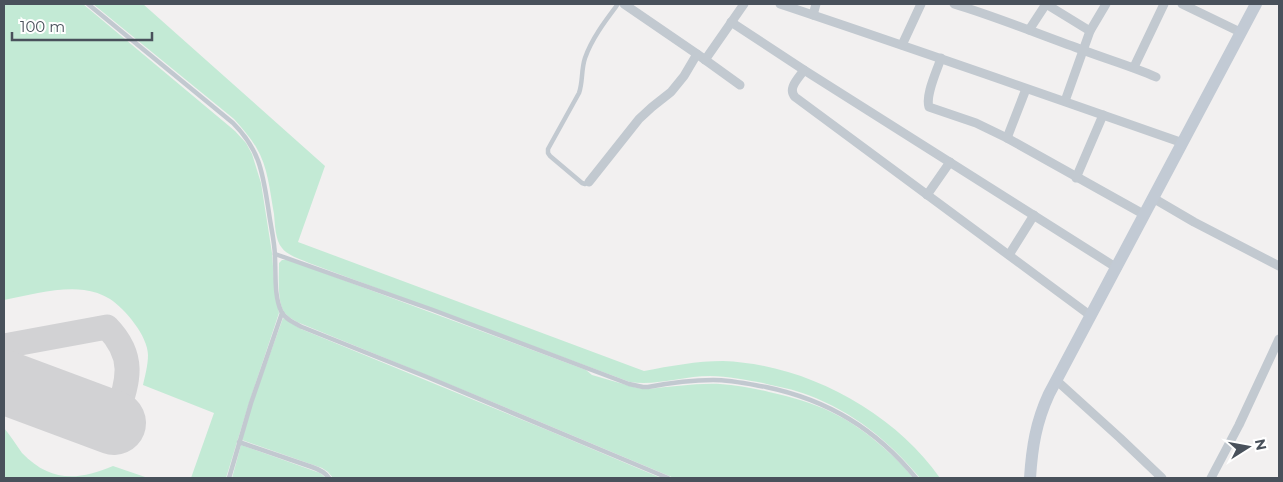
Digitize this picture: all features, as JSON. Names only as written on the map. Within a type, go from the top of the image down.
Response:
[{"type":"street","points":[[624,4],[740,85]]},
{"type":"street","points":[[589,182],[639,119],[671,92],[744,4]]},
{"type":"street","points":[[780,4],[1183,143]]},
{"type":"street","points":[[813,15],[816,4]]},
{"type":"street","points":[[902,45],[920,4]]},
{"type":"street","points":[[954,4],[975,7],[1029,30],[1134,67],[1156,77]]},
{"type":"street","points":[[1029,30],[1046,4],[1090,31]]},
{"type":"street","points":[[1065,101],[1090,31],[1106,4]]},
{"type":"street","points":[[1134,67],[1164,4]]},
{"type":"street","points":[[1182,4],[1240,32]]},
{"type":"street","points":[[1030,478],[1035,432],[1043,406],[1256,4]]},
{"type":"street","points":[[731,22],[1117,268]]},
{"type":"street","points":[[941,58],[929,93],[929,107],[966,119],[1007,138],[1144,215]]},
{"type":"street","points":[[804,70],[792,88],[793,96],[1091,316]]},
{"type":"street","points":[[1007,138],[1026,89]]},
{"type":"street","points":[[1076,178],[1103,115]]},
{"type":"street","points":[[927,195],[950,162]]},
{"type":"street","points":[[1154,198],[1279,266]]},
{"type":"street","points":[[1009,256],[1034,215]]},
{"type":"street","points":[[1211,478],[1243,417],[1279,339]]},
{"type":"street","points":[[1056,380],[1162,478]]},
{"type":"lane","points":[[88,4],[233,123],[249,141],[256,153],[262,172],[275,254],[278,302],[282,313],[290,321],[668,478]]},
{"type":"lane","points":[[589,182],[582,183],[548,154],[548,149],[579,93],[585,58],[599,31],[618,4]]},
{"type":"lane","points":[[275,254],[629,384],[648,387],[702,380],[722,380],[774,389],[805,398],[835,410],[872,434],[894,453],[916,478]]},
{"type":"lane","points":[[229,478],[251,403],[282,313]]},
{"type":"lane","points":[[239,442],[312,467],[321,471],[329,478]]},
{"type":"green space","points":[[4,4],[83,4],[235,131],[246,143],[252,154],[261,183],[279,313],[226,478],[191,478],[214,413],[143,385],[148,363],[147,348],[135,324],[116,303],[97,293],[74,289],[44,292],[4,300]]},
{"type":"green space","points":[[93,4],[143,4],[325,166],[298,242],[644,371],[693,363],[723,361],[754,364],[785,371],[815,382],[845,396],[872,412],[898,432],[921,454],[940,478],[920,478],[896,452],[869,429],[840,410],[802,393],[763,383],[717,376],[700,376],[650,383],[630,382],[291,255],[282,248],[278,241],[266,171],[260,154],[249,136],[234,119]]},
{"type":"green space","points":[[282,260],[289,260],[586,370],[592,375],[637,388],[720,384],[757,389],[802,400],[831,412],[857,427],[888,451],[913,478],[674,478],[297,322],[284,312],[280,301],[279,263]]},
{"type":"green space","points":[[283,318],[301,329],[661,478],[333,478],[322,468],[242,440],[252,404]]},
{"type":"green space","points":[[4,428],[22,453],[43,469],[54,474],[76,476],[113,466],[148,478],[4,478]]},
{"type":"green space","points":[[241,445],[320,473],[326,478],[232,478]]},
{"type":"taxiway","points":[[4,346],[107,327],[117,339],[123,351],[127,373],[114,423]]},
{"type":"runway","points":[[4,382],[114,423]]}]
